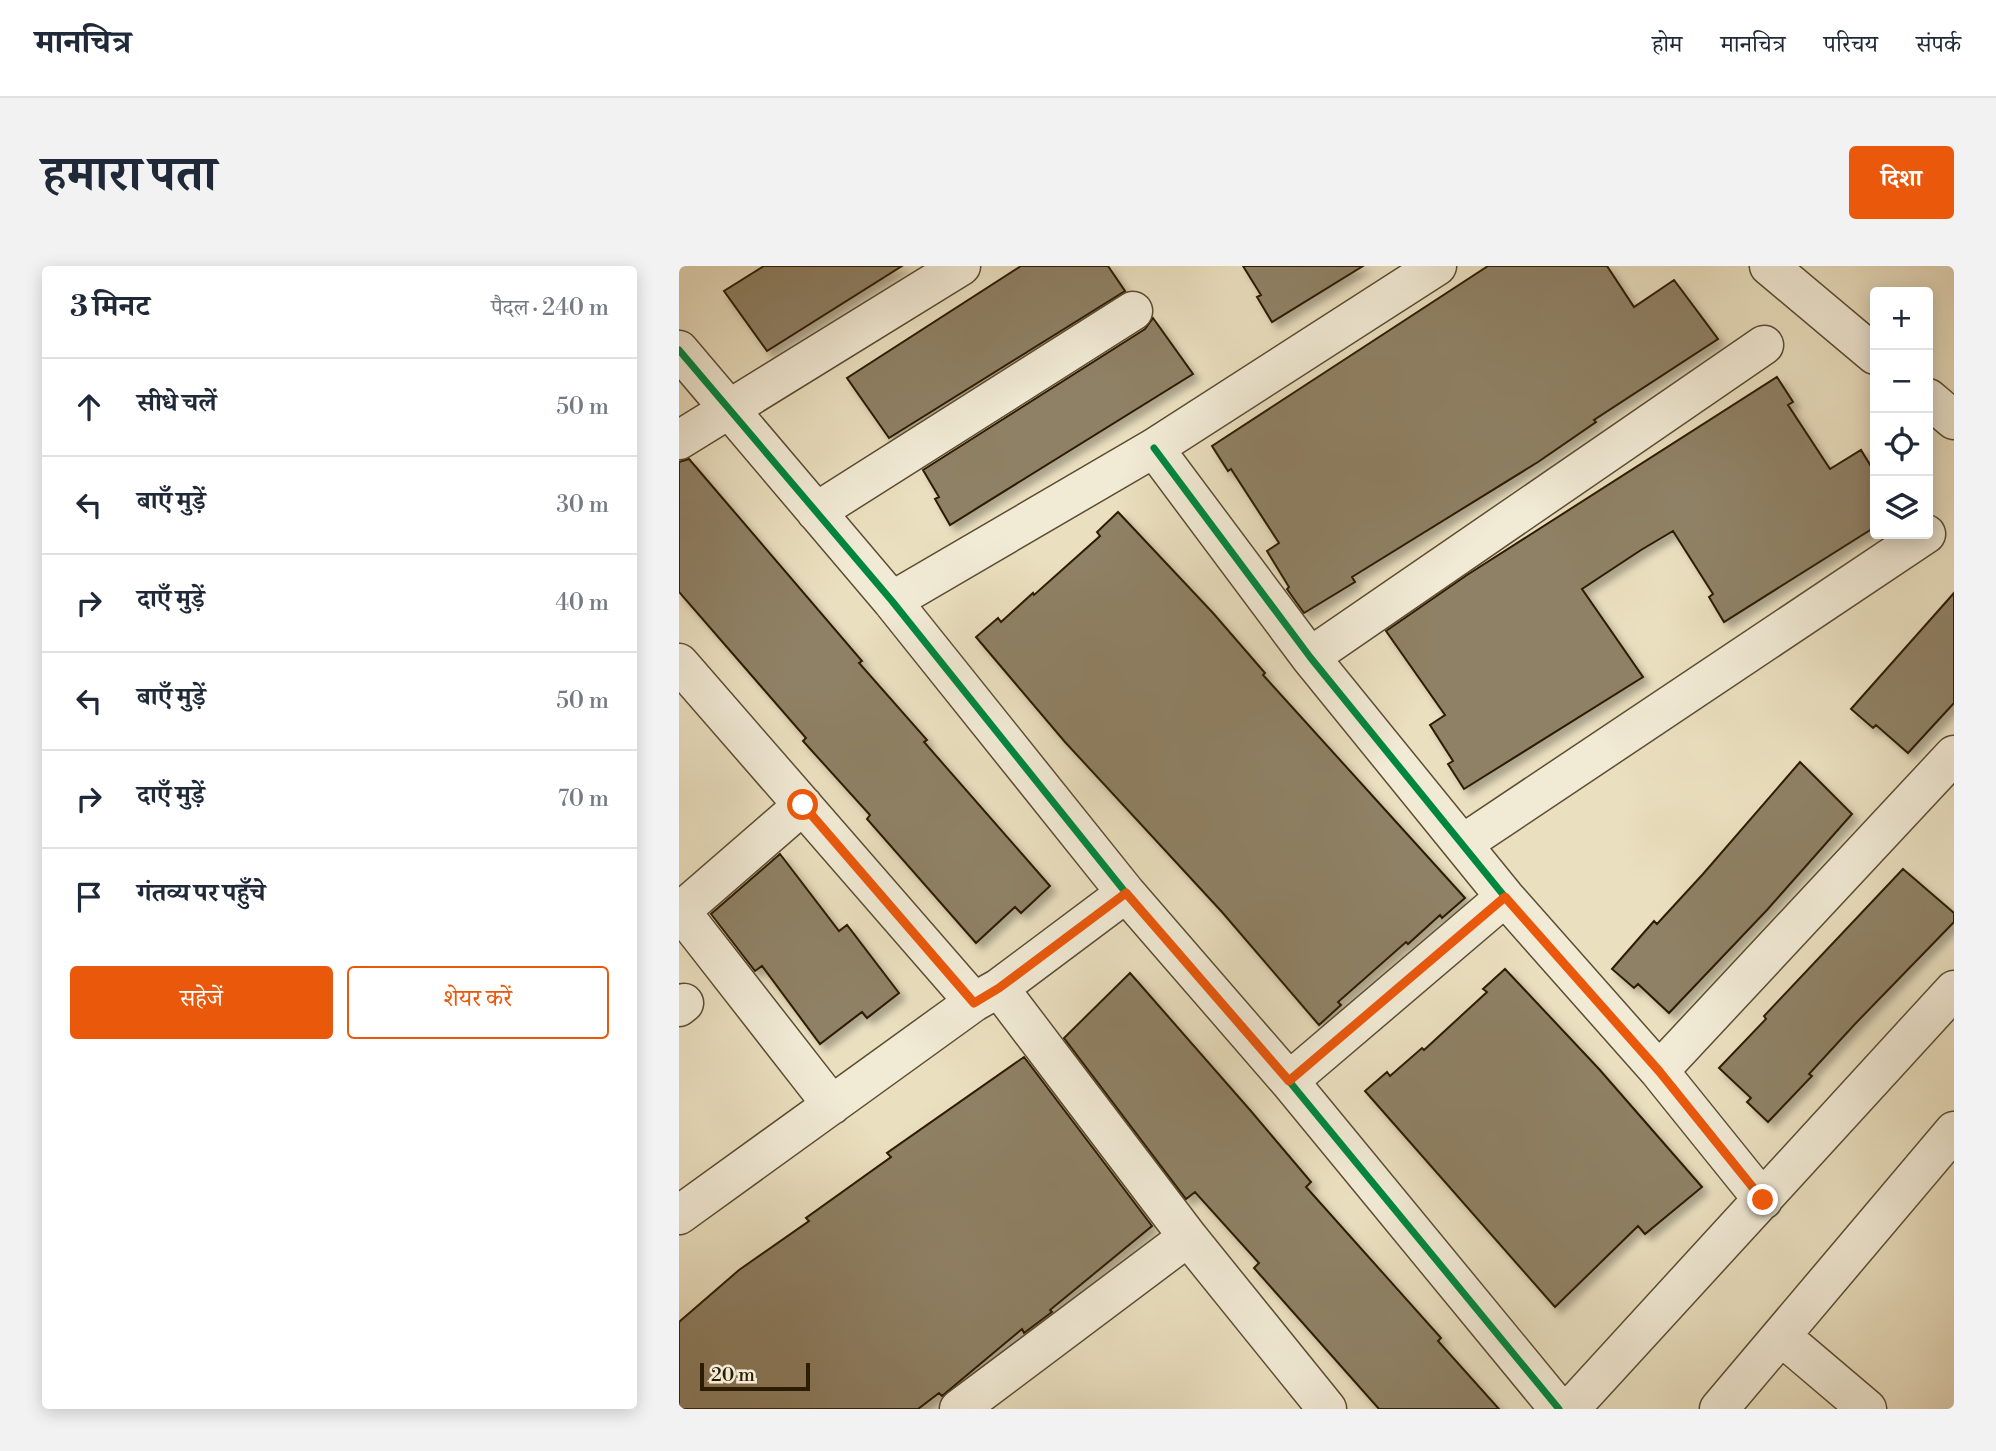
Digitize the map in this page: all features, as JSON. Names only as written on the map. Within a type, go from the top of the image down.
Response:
[{"type":"street","points":[[679,440],[961,266]]},
{"type":"street","points":[[892,601],[1154,448],[1437,266]]},
{"type":"street","points":[[1769,266],[1870,351]]},
{"type":"street","points":[[816,512],[1133,311]]},
{"type":"street","points":[[1310,657],[1764,345]]},
{"type":"street","points":[[679,350],[892,601],[1126,893],[1289,1081],[1559,1409]]},
{"type":"street","points":[[1154,448],[1310,657],[1464,843],[1505,897],[1659,1071],[1763,1200]]},
{"type":"street","points":[[1464,843],[1936,527]]},
{"type":"street","points":[[685,680],[987,995],[1327,1409]]},
{"type":"street","points":[[1659,1071],[1954,755]]},
{"type":"street","points":[[803,805],[680,910],[832,1105]]},
{"type":"street","points":[[679,1215],[1126,893]]},
{"type":"street","points":[[1289,1081],[1505,897]]},
{"type":"street","points":[[1570,1409],[1954,990]]},
{"type":"street","points":[[1719,1409],[1954,1131]]},
{"type":"street","points":[[959,1409],[1188,1237]]},
{"type":"street","points":[[1781,1336],[1867,1409]]},
{"type":"building","points":[[764,266],[902,266],[767,351],[724,291]]},
{"type":"building","points":[[1021,266],[1108,266],[1125,291],[889,438],[847,378]]},
{"type":"building","points":[[1243,266],[1363,266],[1272,322],[1257,297],[1261,295]]},
{"type":"building","points":[[1488,266],[1607,266],[1634,307],[1674,280],[1718,339],[1594,420],[1596,422],[1538,462],[1352,577],[1355,582],[1304,613],[1287,589],[1289,587],[1267,551],[1279,543],[1231,469],[1228,471],[1212,446]]},
{"type":"building","points":[[1153,318],[1193,374],[950,525],[935,499],[939,497],[923,470],[1145,329]]},
{"type":"building","points":[[1777,377],[1793,402],[1788,405],[1830,469],[1861,450],[1870,465],[1870,530],[1724,622],[1709,597],[1713,594],[1673,531],[1582,589],[1643,677],[1464,789],[1448,764],[1453,761],[1430,725],[1445,715],[1386,631],[1467,575]]},
{"type":"building","points":[[689,459],[862,661],[859,663],[927,740],[924,742],[1050,886],[1021,913],[1015,907],[976,943],[867,819],[870,815],[803,741],[806,738],[679,592],[679,462]]},
{"type":"building","points":[[1118,512],[1213,613],[1265,673],[1263,675],[1465,898],[1442,918],[1440,915],[1408,944],[1406,942],[1338,1002],[1341,1005],[1319,1025],[1222,912],[1065,742],[976,637],[998,618],[1001,622],[1033,593],[1034,595],[1100,536],[1097,532]]},
{"type":"building","points":[[1954,593],[1954,703],[1908,753],[1876,725],[1873,728],[1851,709]]},
{"type":"building","points":[[1800,762],[1852,814],[1767,910],[1669,1013],[1638,984],[1634,988],[1612,969],[1654,921],[1657,924],[1703,874]]},
{"type":"building","points":[[780,854],[839,931],[847,925],[899,993],[867,1018],[862,1012],[820,1044],[762,966],[755,971],[711,914]]},
{"type":"building","points":[[1903,869],[1954,913],[1954,922],[1855,1024],[1809,1074],[1812,1076],[1768,1122],[1747,1102],[1751,1098],[1719,1068],[1766,1019],[1764,1016]]},
{"type":"building","points":[[1505,969],[1599,1069],[1702,1187],[1645,1234],[1638,1226],[1555,1307],[1365,1091],[1387,1072],[1390,1076],[1422,1048],[1424,1050],[1487,992],[1483,989]]},
{"type":"building","points":[[1130,973],[1311,1182],[1306,1187],[1441,1338],[1438,1341],[1499,1409],[1379,1409],[1254,1268],[1259,1263],[1195,1192],[1186,1199],[1064,1038]]},
{"type":"building","points":[[1024,1057],[1152,1226],[1050,1310],[1052,1312],[1024,1333],[1022,1329],[942,1396],[939,1393],[918,1409],[679,1409],[679,1322],[739,1270],[809,1221],[806,1218],[891,1157],[887,1153]]},
{"type":"cycle path","points":[[679,350],[892,601],[1126,893],[1289,1081],[1559,1409]]},
{"type":"cycle path","points":[[1154,448],[1310,657],[1505,897],[1659,1071],[1763,1200]]},
{"type":"route","points":[[803,805],[974,1003],[999,988],[1126,893],[1289,1081],[1505,897],[1659,1071],[1763,1200]]}]
